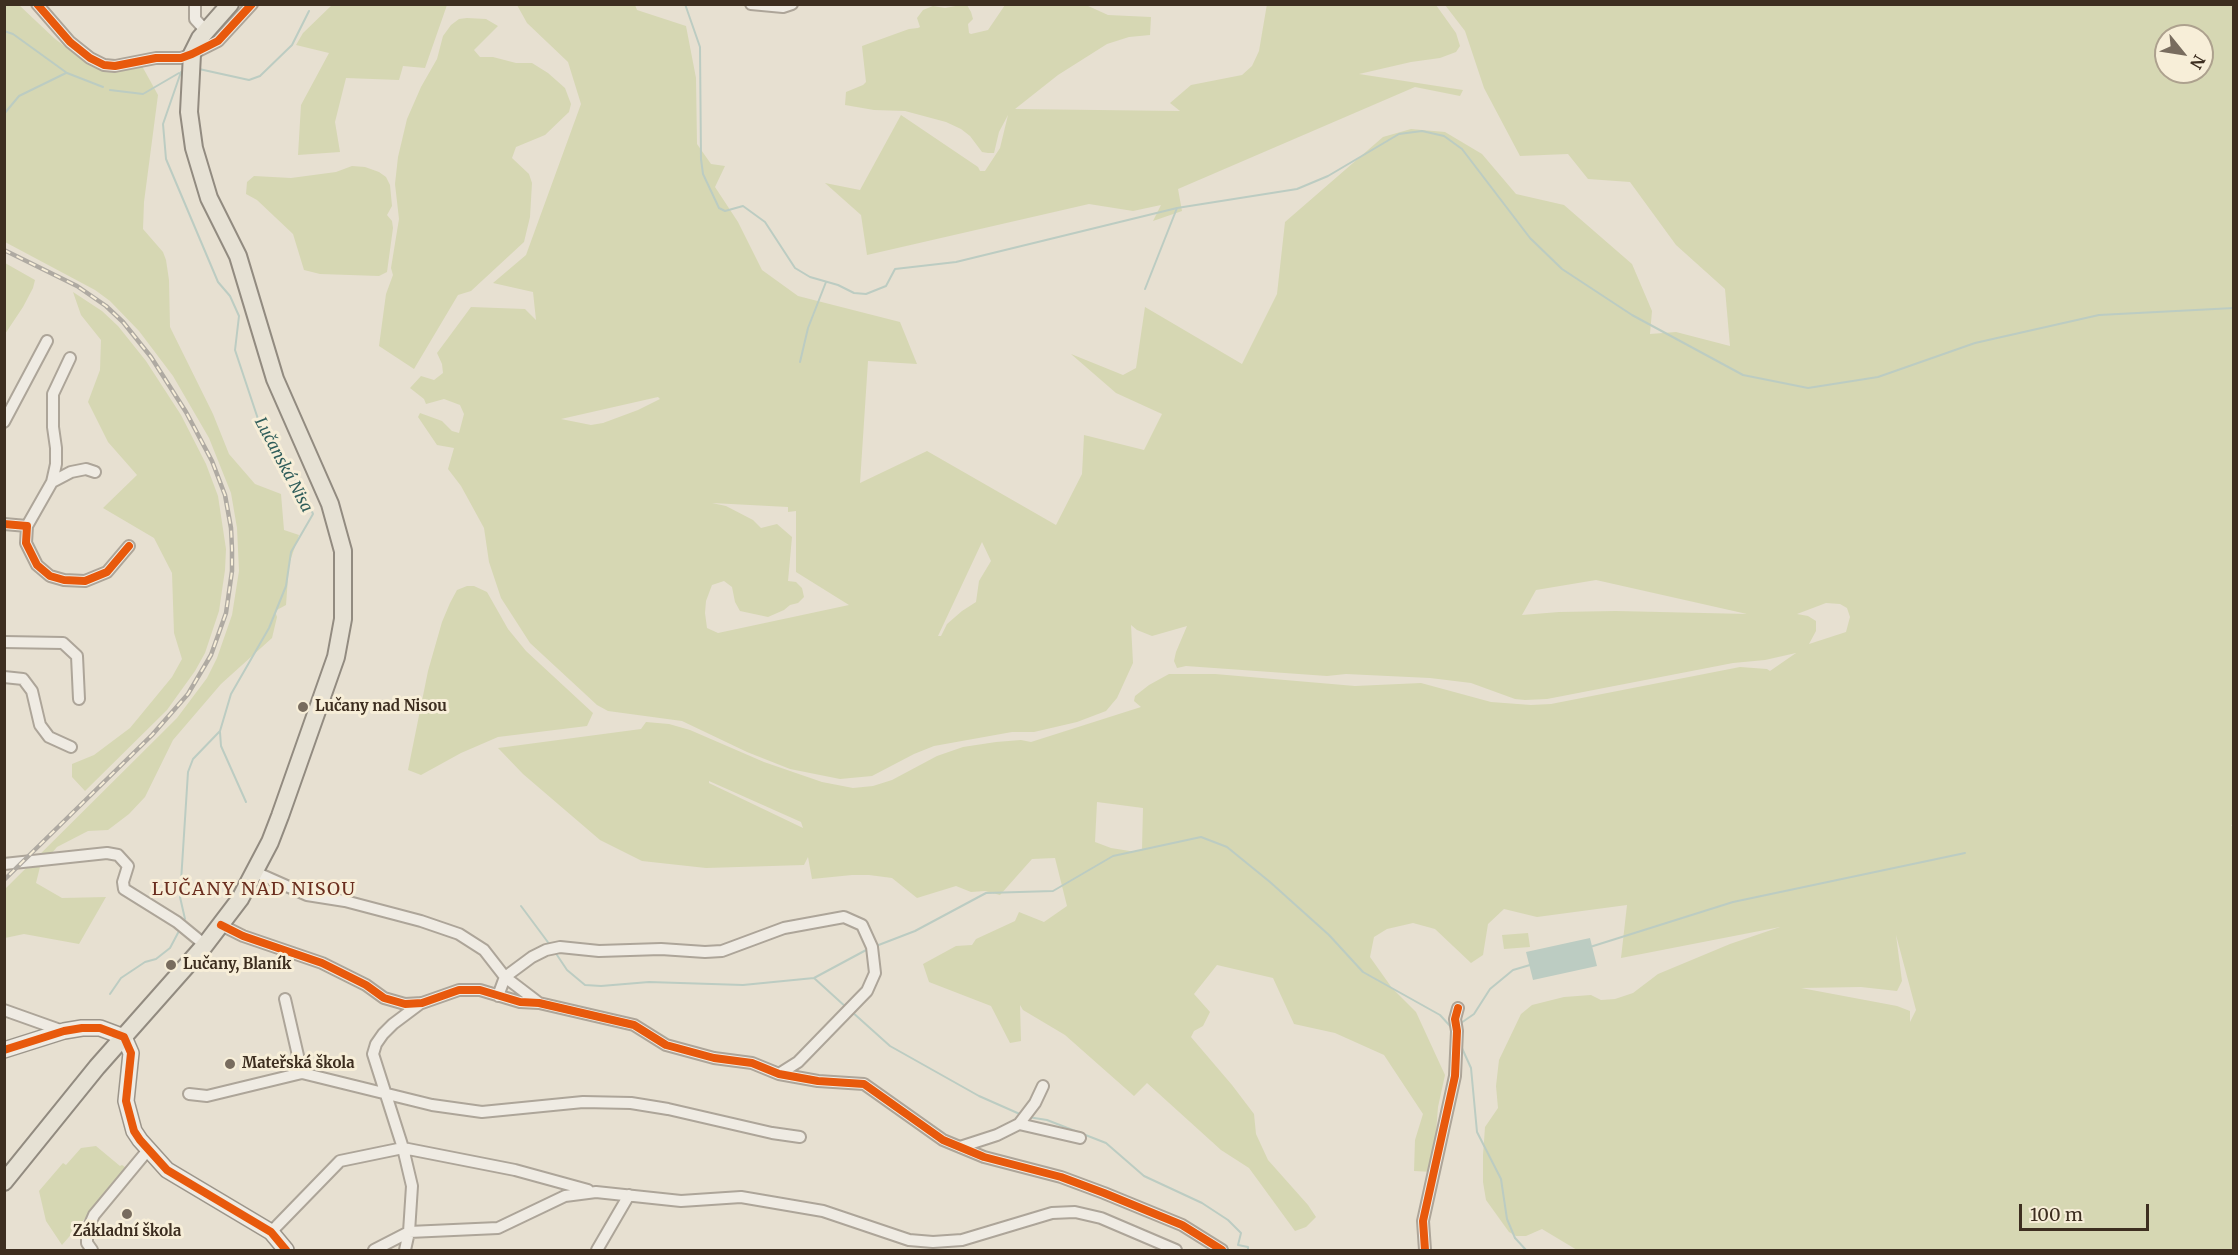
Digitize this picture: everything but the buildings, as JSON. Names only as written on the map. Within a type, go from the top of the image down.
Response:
[{"type":"main road","points":[[4,1182],[97,1067],[205,945],[255,873],[270,842],[336,657],[344,620],[343,551],[330,504],[275,379],[238,256],[213,207],[198,165],[189,112],[191,60],[206,31],[230,4]]},
{"type":"street","points":[[37,4],[70,42],[90,58],[105,65],[115,66],[156,58],[191,60],[218,41],[252,4]]},
{"type":"street","points":[[195,4],[195,19],[206,31]]},
{"type":"street","points":[[751,4],[783,8],[792,4]]},
{"type":"street","points":[[4,422],[47,341]]},
{"type":"street","points":[[70,358],[53,394],[56,456],[51,482],[27,526],[26,543],[37,565],[50,576],[64,580],[85,581],[107,572],[129,546]]},
{"type":"street","points":[[51,482],[71,472],[86,469],[95,472]]},
{"type":"street","points":[[4,524],[27,526]]},
{"type":"street","points":[[4,642],[63,643],[77,656],[79,699]]},
{"type":"street","points":[[4,677],[23,679],[32,691],[40,725],[50,737],[71,747]]},
{"type":"street","points":[[4,864],[107,853],[118,855],[128,866],[123,882],[124,890],[177,922],[205,945]]},
{"type":"street","points":[[255,873],[307,895],[345,901],[421,921],[459,934],[484,950],[505,976],[538,1003]]},
{"type":"street","points":[[498,996],[505,976],[532,957],[546,950],[560,947],[598,951],[661,949],[722,951],[784,928],[844,917],[862,925],[872,947],[875,973],[867,991],[798,1062],[779,1074]]},
{"type":"street","points":[[221,925],[243,936],[322,963],[366,985],[384,998],[405,1004],[422,1003],[459,990],[480,990],[520,1002],[538,1003],[634,1025],[666,1045],[714,1058],[752,1063],[779,1074],[818,1081],[864,1084],[882,1094],[943,1140],[984,1157],[1061,1177],[1104,1192],[1182,1225],[1222,1251]]},
{"type":"street","points":[[285,999],[302,1073]]},
{"type":"street","points":[[405,1251],[409,1232],[412,1186],[403,1148],[373,1054],[376,1044],[393,1024],[422,1003]]},
{"type":"street","points":[[1425,1251],[1423,1221],[1455,1076],[1457,1031],[1455,1019],[1458,1008]]},
{"type":"street","points":[[4,1010],[64,1031]]},
{"type":"street","points":[[4,1050],[64,1031],[82,1028],[100,1028],[124,1037],[131,1053],[126,1101],[128,1116],[134,1131],[148,1150],[175,1175],[271,1232],[286,1251]]},
{"type":"street","points":[[189,1094],[207,1096],[302,1073],[432,1105],[482,1112],[583,1102],[631,1103],[800,1137]]},
{"type":"street","points":[[960,1147],[997,1135],[1019,1124],[1035,1103],[1043,1086]]},
{"type":"street","points":[[1019,1124],[1080,1138]]},
{"type":"street","points":[[271,1232],[340,1161],[403,1148],[515,1170],[596,1192],[681,1201],[741,1197],[823,1211],[909,1239],[933,1242],[962,1240],[1052,1213],[1075,1212],[1101,1218],[1176,1251]]},
{"type":"street","points":[[92,1251],[87,1243],[87,1231],[94,1215],[148,1150]]},
{"type":"street","points":[[374,1251],[409,1232],[498,1228],[565,1196],[596,1192]]},
{"type":"street","points":[[597,1251],[629,1196]]},
{"type":"green space","points":[[333,4],[447,5],[425,68],[403,66],[399,80],[346,78],[335,122],[340,152],[298,155],[301,105],[329,53],[296,45],[303,33]]},
{"type":"green space","points":[[1267,4],[1436,5],[1456,33],[1460,46],[1456,52],[1440,58],[1359,74],[1463,90],[1460,96],[1415,87],[1178,189],[1182,211],[1153,221],[1161,205],[1133,211],[1089,204],[867,255],[861,215],[825,183],[860,190],[901,115],[978,167],[980,171],[985,171],[1000,148],[1008,115],[999,132],[994,153],[988,153],[982,152],[970,136],[961,129],[946,122],[905,111],[874,110],[845,105],[846,92],[866,82],[862,46],[920,27],[917,18],[923,10],[933,6],[945,8],[967,5],[971,12],[973,19],[968,24],[971,34],[988,30],[1005,5],[1086,5],[1108,15],[1151,17],[1150,35],[1129,37],[1107,44],[1058,75],[1015,109],[1180,111],[1170,103],[1191,85],[1242,75],[1252,66],[1259,51]]},
{"type":"green space","points":[[5,5],[19,5],[54,38],[86,63],[104,70],[142,66],[158,95],[144,202],[143,229],[163,252],[166,260],[169,280],[170,327],[213,414],[229,454],[255,484],[281,494],[284,530],[299,535],[289,564],[286,605],[275,611],[277,617],[272,638],[221,684],[173,740],[145,797],[129,814],[108,830],[88,831],[57,847],[40,867],[36,883],[62,898],[106,897],[79,944],[24,934],[5,938],[5,889],[177,718],[207,678],[217,658],[232,615],[239,571],[237,528],[231,493],[209,438],[173,376],[139,331],[110,301],[95,290],[5,242]]},
{"type":"green space","points":[[517,5],[635,5],[637,10],[686,26],[696,78],[697,144],[711,164],[725,166],[715,187],[738,222],[762,270],[798,296],[900,322],[917,364],[868,361],[860,483],[927,451],[1056,525],[1082,474],[1084,435],[1144,450],[1162,414],[1116,393],[1071,354],[1123,375],[1136,368],[1145,307],[1242,364],[1277,294],[1285,222],[1383,137],[1411,129],[1445,132],[1482,154],[1516,194],[1564,205],[1632,264],[1652,311],[1650,334],[1676,332],[1730,346],[1725,289],[1676,245],[1630,182],[1588,179],[1568,154],[1520,156],[1484,88],[1465,31],[1445,5],[2233,5],[2234,824],[2231,825],[2234,829],[2233,1250],[1577,1250],[1542,1229],[1526,1236],[1516,1236],[1509,1232],[1486,1200],[1483,1155],[1485,1127],[1498,1108],[1496,1086],[1499,1060],[1521,1014],[1532,1005],[1564,997],[1591,995],[1601,1000],[1615,999],[1633,993],[1658,974],[1730,944],[1780,927],[1621,958],[1627,905],[1537,917],[1504,909],[1488,924],[1483,955],[1471,963],[1435,929],[1413,923],[1387,929],[1374,937],[1370,957],[1392,988],[1416,1012],[1445,1075],[1438,1107],[1433,1172],[1414,1171],[1415,1140],[1423,1114],[1384,1055],[1335,1033],[1294,1024],[1273,978],[1217,965],[1194,994],[1210,1012],[1203,1026],[1194,1031],[1191,1037],[1254,1114],[1256,1134],[1268,1160],[1316,1217],[1306,1227],[1295,1231],[1249,1168],[1221,1150],[1147,1083],[1134,1096],[1065,1035],[1023,1010],[1020,1005],[1021,1041],[1010,1043],[991,1006],[929,982],[923,964],[956,946],[972,945],[976,939],[1015,921],[1019,912],[1044,922],[1067,906],[1055,858],[1032,859],[1000,895],[985,891],[971,892],[956,886],[917,898],[892,878],[852,875],[812,879],[808,857],[804,865],[706,868],[642,861],[600,840],[523,774],[498,748],[641,729],[646,722],[669,724],[690,730],[764,762],[822,782],[853,788],[873,786],[892,780],[937,756],[963,747],[1021,740],[1031,742],[1141,707],[1134,701],[1135,696],[1169,674],[1215,674],[1355,686],[1421,683],[1491,702],[1531,705],[1551,704],[1740,667],[1770,671],[1796,653],[1547,699],[1525,700],[1515,699],[1471,683],[1430,678],[1346,674],[1327,676],[1186,666],[1177,668],[1174,661],[1176,652],[1187,626],[1152,636],[1131,625],[1133,663],[1117,698],[1106,711],[1077,722],[1034,732],[1012,732],[934,746],[872,776],[840,779],[790,769],[747,752],[682,721],[608,711],[597,705],[530,643],[501,598],[489,562],[484,528],[461,486],[448,469],[454,448],[437,445],[418,417],[420,413],[442,421],[452,431],[459,433],[464,414],[460,405],[444,399],[426,404],[424,399],[410,388],[421,376],[434,380],[443,373],[437,353],[471,307],[525,309],[536,320],[533,292],[493,283],[526,255],[581,104],[568,62],[527,23]],"holes":[[[658,397],[660,399],[603,423],[591,425],[561,419]],[[712,503],[788,507],[788,512],[796,511],[796,572],[849,605],[718,633],[707,628],[706,601],[712,585],[724,581],[732,587],[735,602],[740,611],[768,617],[798,603],[804,597],[802,588],[796,582],[788,581],[792,537],[777,524],[761,528],[753,520],[726,506]],[[982,542],[991,561],[979,581],[976,602],[947,624],[941,636],[938,636]],[[1596,580],[1747,614],[1559,612],[1522,615],[1536,590]],[[1826,603],[1840,604],[1847,608],[1850,617],[1846,632],[1809,644],[1816,631],[1816,621],[1808,616],[1797,614]],[[709,781],[801,822],[803,828]],[[1097,802],[1143,808],[1142,849],[1136,852],[1111,848],[1095,842]],[[1896,935],[1916,1010],[1910,1022],[1910,1011],[1897,1006],[1801,988],[1861,987],[1897,991],[1902,981]]]},
{"type":"green space","points":[[459,19],[486,19],[498,26],[474,50],[480,57],[493,57],[516,63],[532,63],[565,88],[571,104],[569,112],[545,135],[516,147],[512,158],[529,174],[532,183],[530,217],[524,242],[471,291],[458,295],[414,369],[379,346],[386,294],[393,275],[391,268],[399,219],[395,184],[398,157],[407,119],[437,59],[443,36]]},
{"type":"green space","points":[[352,166],[365,167],[379,172],[386,177],[390,185],[392,206],[387,215],[392,221],[393,228],[387,272],[379,276],[320,274],[304,270],[293,234],[257,200],[246,194],[247,182],[254,176],[291,178],[336,172]]},
{"type":"green space","points":[[5,263],[35,280],[23,307],[5,334]]},
{"type":"green space","points":[[73,292],[102,311],[118,326],[146,361],[181,415],[206,464],[218,496],[226,549],[219,611],[205,653],[195,671],[167,710],[85,791],[72,777],[72,764],[94,755],[130,728],[172,677],[182,659],[174,633],[172,573],[154,538],[103,508],[137,475],[108,442],[88,402],[100,370],[101,340],[81,315]]},
{"type":"green space","points":[[474,586],[487,592],[508,629],[526,651],[593,713],[587,726],[498,737],[461,753],[421,775],[408,770],[428,671],[450,603],[457,590]]},
{"type":"green space","points":[[1528,933],[1530,947],[1504,949],[1502,935]]},
{"type":"green space","points":[[96,1146],[120,1166],[128,1169],[62,1245],[46,1221],[39,1191],[63,1163],[66,1165],[81,1148]]},
{"type":"shaded area","points":[[1590,938],[1597,966],[1533,980],[1526,952]]},
{"type":"waterway","points":[[685,4],[700,47],[703,174],[719,208],[725,211],[743,206],[765,222],[795,268],[810,277],[838,285],[854,293],[866,294],[886,286],[895,269],[956,262],[1177,208],[1297,189],[1328,176],[1399,134],[1422,131],[1444,136],[1462,149],[1530,238],[1562,269],[1632,315],[1743,375],[1808,388],[1878,377],[1975,343],[2099,315],[2234,308]]},
{"type":"waterway","points":[[199,69],[249,80],[260,76],[292,45],[309,11]]},
{"type":"waterway","points":[[4,31],[13,34],[67,73],[103,87]]},
{"type":"waterway","name":"Lučanská Nisa","points":[[181,72],[163,124],[166,159],[218,282],[230,296],[239,316],[235,350],[262,431],[306,497],[313,514],[291,552],[286,586],[269,628],[231,694],[220,731],[193,759],[188,772],[180,897],[185,919]]},
{"type":"waterway","points":[[4,114],[19,96],[66,73]]},
{"type":"waterway","points":[[110,90],[143,94],[179,73]]},
{"type":"waterway","points":[[1145,289],[1177,208]]},
{"type":"waterway","points":[[800,362],[808,328],[826,282]]},
{"type":"waterway","points":[[220,732],[221,746],[246,802]]},
{"type":"waterway","points":[[876,946],[915,931],[986,893],[1053,891],[1113,856],[1201,837],[1227,847],[1270,882],[1329,935],[1363,972],[1440,1015],[1451,1027]]},
{"type":"waterway","points":[[1590,947],[1733,902],[1965,853]]},
{"type":"waterway","points":[[521,906],[550,945]]},
{"type":"waterway","name":"Lučanská Nisa","points":[[110,994],[121,978],[145,962],[156,959],[170,948],[179,931]]},
{"type":"waterway","points":[[555,952],[567,970],[585,985],[649,982],[743,985],[814,978],[868,949]]},
{"type":"waterway","points":[[1461,1023],[1474,1014],[1490,989],[1513,970],[1530,965]]},
{"type":"waterway","points":[[814,978],[847,1008]]},
{"type":"waterway","points":[[851,1011],[890,1046],[979,1096],[1022,1115]]},
{"type":"waterway","points":[[1461,1046],[1471,1068],[1477,1132],[1501,1179],[1507,1219],[1515,1238],[1526,1250]]},
{"type":"waterway","points":[[1028,1117],[1047,1120],[1106,1143],[1144,1176],[1202,1203],[1228,1220],[1241,1233],[1238,1245],[1248,1247],[1248,1250]]},
{"type":"railway","points":[[4,250],[77,286],[106,306],[123,322],[151,357],[186,412],[212,461],[225,495],[232,549],[232,571],[226,613],[211,655],[188,694],[152,735],[4,880]]},
{"type":"cycle path","points":[[37,4],[70,42],[90,58],[104,65],[115,66],[156,58],[181,58],[192,54],[218,41],[252,4]]},
{"type":"cycle path","points":[[4,524],[27,526],[26,543],[37,565],[50,576],[64,580],[85,581],[107,572],[129,546]]},
{"type":"cycle path","points":[[221,925],[243,936],[322,963],[366,985],[384,998],[405,1004],[422,1003],[459,990],[480,990],[520,1002],[539,1003],[634,1025],[666,1045],[714,1058],[752,1063],[779,1074],[818,1081],[864,1084],[943,1140],[984,1157],[1061,1177],[1104,1193],[1182,1225],[1222,1250]]},
{"type":"cycle path","points":[[1425,1250],[1423,1221],[1455,1076],[1457,1031],[1455,1019],[1458,1008]]},
{"type":"cycle path","points":[[4,1050],[64,1031],[82,1028],[100,1028],[124,1037],[131,1053],[126,1101],[134,1131],[140,1140],[167,1170],[271,1232],[286,1250]]},
{"type":"place","name":"Lučany nad Nisou","points":[[303,707]]},
{"type":"place","name":"Lučany, Blaník","points":[[171,965]]},
{"type":"place","name":"Mateřská škola","points":[[230,1064]]},
{"type":"place","name":"Základní škola","points":[[127,1214]]},
{"type":"district","name":"LUČANY NAD NISOU","points":[[254,890]]}]
